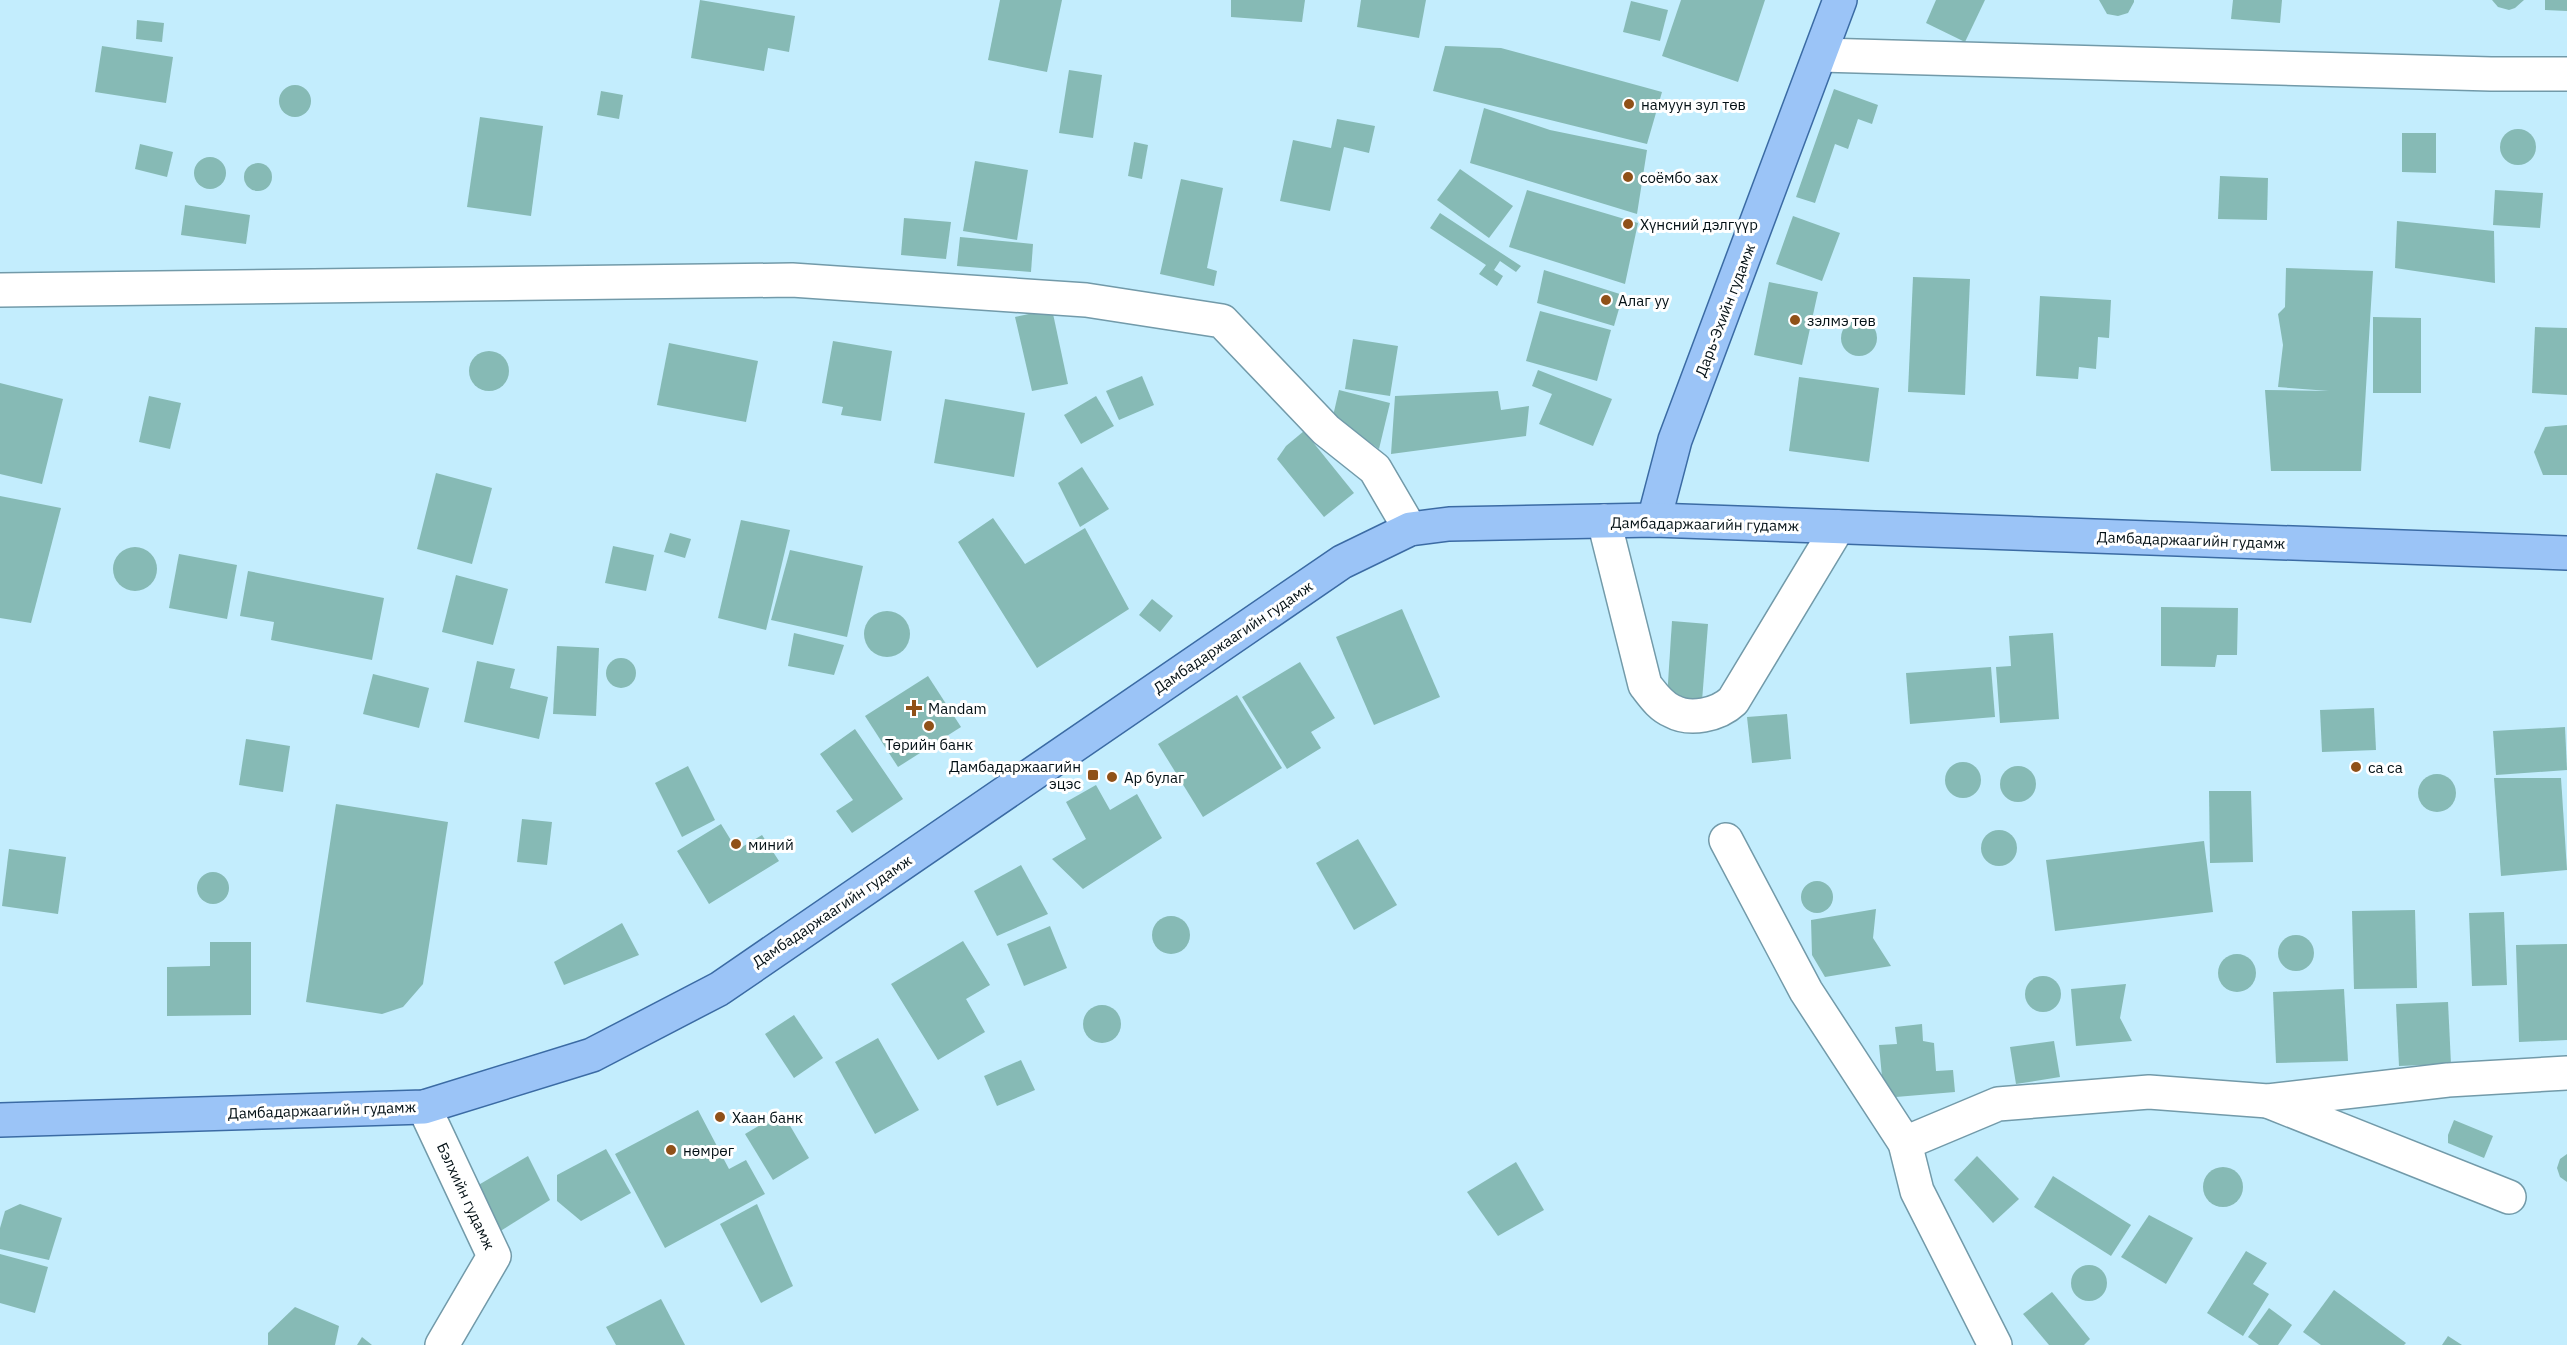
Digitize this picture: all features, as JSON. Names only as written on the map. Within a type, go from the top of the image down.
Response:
[{"type":"main road","name":"Дарь-Эхийн гудамж","points":[[1654,520],[1676,440],[1840,0]]},
{"type":"main road","name":"Дамбадаржаагийн гудамж","points":[[0,1120],[424,1107],[592,1055],[718,989],[1342,562],[1410,529],[1449,524],[1654,520],[2567,553]]},
{"type":"street","points":[[1821,55],[2479,74],[2567,74]]},
{"type":"street","points":[[0,290],[792,280],[1086,300],[1222,321],[1326,430],[1375,469],[1410,529]]},
{"type":"street","points":[[1604,521],[1645,685],[1659,702],[1673,712],[1706,716],[1723,710],[1733,701],[1838,527]]},
{"type":"street","points":[[1726,840],[1806,991],[1905,1143],[1917,1191],[1995,1345]]},
{"type":"street","points":[[1905,1143],[1998,1104],[2149,1092],[2268,1101],[2448,1080],[2567,1073]]},
{"type":"street","points":[[2268,1101],[2509,1197]]},
{"type":"street","name":"Бэлхийн гудамж","points":[[424,1107],[495,1256],[442,1345]]},
{"type":"building","points":[[700,0],[795,16],[789,52],[768,48],[764,71],[691,58]]},
{"type":"building","points":[[1000,0],[1062,0],[1047,72],[988,60]]},
{"type":"building","points":[[1231,0],[1305,0],[1302,22],[1231,17]]},
{"type":"building","points":[[1361,0],[1426,0],[1419,38],[1357,27]]},
{"type":"building","points":[[1681,0],[1765,0],[1738,82],[1662,56]]},
{"type":"building","points":[[1936,0],[1985,0],[1965,42],[1926,23]]},
{"type":"building","points":[[2099,0],[2134,0],[2134,2],[2128,13],[2118,16],[2107,14]]},
{"type":"building","points":[[2233,0],[2282,0],[2280,23],[2231,19]]},
{"type":"building","points":[[2492,0],[2524,0],[2509,10],[2498,7]]},
{"type":"building","points":[[2545,0],[2567,0],[2567,11],[2545,10]]},
{"type":"building","points":[[1631,1],[1668,10],[1660,41],[1623,32]]},
{"type":"building","points":[[137,20],[164,23],[162,42],[136,39]]},
{"type":"building","points":[[102,46],[173,57],[166,103],[95,92]]},
{"type":"building","points":[[1445,46],[1501,48],[1662,92],[1647,144],[1433,91]]},
{"type":"building","points":[[1069,70],[1102,75],[1093,138],[1059,133]]},
{"type":"building","points":[[295,85],[306,90],[311,101],[306,112],[295,117],[284,112],[279,101],[284,90]]},
{"type":"building","points":[[1834,89],[1878,105],[1872,124],[1858,119],[1848,149],[1835,144],[1815,203],[1796,197]]},
{"type":"building","points":[[601,91],[623,95],[619,119],[597,115]]},
{"type":"building","points":[[1484,108],[1550,130],[1647,150],[1637,214],[1470,163]]},
{"type":"building","points":[[480,117],[543,126],[531,216],[467,207]]},
{"type":"building","points":[[1337,119],[1375,126],[1369,153],[1344,147],[1330,211],[1280,201],[1293,140],[1331,148]]},
{"type":"building","points":[[2518,129],[2531,134],[2536,147],[2531,160],[2518,165],[2505,160],[2500,147],[2505,134]]},
{"type":"building","points":[[2402,133],[2436,133],[2436,173],[2402,172]]},
{"type":"building","points":[[1134,142],[1148,145],[1142,179],[1128,176]]},
{"type":"building","points":[[140,144],[173,152],[167,177],[135,169]]},
{"type":"building","points":[[210,157],[221,162],[226,173],[221,184],[210,189],[199,184],[194,173],[199,162]]},
{"type":"building","points":[[975,161],[1028,170],[1017,240],[963,231]]},
{"type":"building","points":[[258,163],[268,167],[272,177],[268,187],[258,191],[248,187],[244,177],[248,167]]},
{"type":"building","points":[[1460,169],[1513,206],[1489,238],[1437,200]]},
{"type":"building","points":[[2220,176],[2268,178],[2267,220],[2218,219]]},
{"type":"building","points":[[1181,179],[1223,188],[1207,268],[1217,271],[1214,286],[1160,274]]},
{"type":"building","points":[[1527,190],[1638,223],[1625,284],[1509,247]]},
{"type":"building","points":[[2495,190],[2543,193],[2540,228],[2493,225]]},
{"type":"building","points":[[185,205],[250,215],[246,244],[181,235]]},
{"type":"building","points":[[1440,213],[1521,266],[1516,272],[1500,261],[1494,270],[1503,276],[1497,286],[1479,274],[1486,265],[1430,228]]},
{"type":"building","points":[[1793,216],[1840,233],[1822,281],[1776,264]]},
{"type":"building","points":[[904,218],[951,222],[946,259],[901,255]]},
{"type":"building","points":[[2397,221],[2494,231],[2495,283],[2395,268]]},
{"type":"building","points":[[960,237],[1033,244],[1031,272],[957,266]]},
{"type":"building","points":[[2286,268],[2373,271],[2361,471],[2271,471],[2265,390],[2329,391],[2278,387],[2283,345],[2278,314],[2285,307]]},
{"type":"building","points":[[1544,270],[1623,295],[1614,326],[1537,303]]},
{"type":"building","points":[[1913,277],[1970,279],[1965,395],[1908,392]]},
{"type":"building","points":[[1769,282],[1818,292],[1802,365],[1754,355]]},
{"type":"building","points":[[2040,296],[2111,300],[2109,338],[2098,337],[2096,369],[2079,367],[2078,379],[2036,376]]},
{"type":"building","points":[[1052,309],[1068,384],[1032,391],[1015,317]]},
{"type":"building","points":[[1540,311],[1611,330],[1597,381],[1526,361]]},
{"type":"building","points":[[2373,317],[2421,318],[2421,393],[2373,393]]},
{"type":"building","points":[[1859,320],[1872,325],[1877,338],[1872,351],[1859,356],[1846,351],[1841,338],[1846,325]]},
{"type":"building","points":[[2535,327],[2567,328],[2567,395],[2532,393]]},
{"type":"building","points":[[1353,339],[1398,346],[1390,396],[1345,389]]},
{"type":"building","points":[[833,341],[892,351],[881,421],[841,415],[843,407],[822,403]]},
{"type":"building","points":[[669,343],[758,361],[746,422],[657,405]]},
{"type":"building","points":[[489,351],[503,357],[509,371],[503,385],[489,391],[475,385],[469,371],[475,357]]},
{"type":"building","points":[[1538,370],[1612,399],[1593,446],[1539,424],[1552,394],[1532,386]]},
{"type":"building","points":[[1142,376],[1154,405],[1119,420],[1106,391]]},
{"type":"building","points":[[1799,377],[1879,388],[1869,462],[1789,451]]},
{"type":"building","points":[[0,383],[63,399],[42,484],[0,474]]},
{"type":"building","points":[[1339,390],[1390,403],[1379,449],[1333,416]]},
{"type":"building","points":[[1498,391],[1501,410],[1529,406],[1526,436],[1391,454],[1395,396]]},
{"type":"building","points":[[149,396],[181,403],[170,449],[139,442]]},
{"type":"building","points":[[1096,396],[1114,426],[1081,444],[1064,415]]},
{"type":"building","points":[[945,399],[1025,413],[1014,477],[934,463]]},
{"type":"building","points":[[2567,425],[2567,475],[2543,475],[2534,452],[2545,427]]},
{"type":"building","points":[[1304,431],[1354,493],[1324,517],[1277,459],[1286,446]]},
{"type":"building","points":[[1082,467],[1109,509],[1080,527],[1058,483]]},
{"type":"building","points":[[436,473],[492,488],[472,564],[417,549]]},
{"type":"building","points":[[0,496],[61,508],[31,623],[0,618]]},
{"type":"building","points":[[993,518],[1025,564],[1085,528],[1129,609],[1037,668],[958,542]]},
{"type":"building","points":[[741,520],[790,530],[766,630],[718,618]]},
{"type":"building","points":[[670,533],[691,539],[685,558],[664,552]]},
{"type":"building","points":[[613,546],[654,555],[646,591],[605,583]]},
{"type":"building","points":[[135,547],[144,548],[151,553],[156,560],[156,578],[151,585],[144,590],[135,591],[126,590],[119,585],[114,578],[113,569],[114,560],[119,553],[126,548]]},
{"type":"building","points":[[790,550],[863,566],[847,637],[771,620]]},
{"type":"building","points":[[179,554],[237,565],[227,619],[169,608]]},
{"type":"building","points":[[248,571],[384,598],[372,660],[271,640],[274,622],[240,616]]},
{"type":"building","points":[[456,575],[508,589],[493,645],[442,632]]},
{"type":"building","points":[[1152,599],[1173,616],[1160,632],[1139,615]]},
{"type":"building","points":[[2161,607],[2238,608],[2237,655],[2217,655],[2215,667],[2161,666]]},
{"type":"building","points":[[1402,609],[1440,697],[1374,725],[1336,637]]},
{"type":"building","points":[[887,611],[903,618],[910,634],[903,650],[887,657],[871,650],[864,634],[871,618]]},
{"type":"building","points":[[1672,621],[1708,624],[1702,701],[1667,698]]},
{"type":"building","points":[[794,633],[844,645],[834,675],[788,666]]},
{"type":"building","points":[[2053,633],[2059,719],[2000,723],[1996,667],[2011,666],[2009,636]]},
{"type":"building","points":[[557,646],[599,648],[596,716],[553,714]]},
{"type":"building","points":[[621,658],[627,659],[635,667],[635,679],[627,687],[621,688],[615,687],[607,679],[606,673],[607,667],[615,659]]},
{"type":"building","points":[[477,661],[515,669],[510,688],[548,697],[539,739],[464,722]]},
{"type":"building","points":[[1300,662],[1335,718],[1311,732],[1321,748],[1287,769],[1242,697]]},
{"type":"building","points":[[1991,667],[1995,717],[1910,724],[1906,673]]},
{"type":"building","points":[[373,674],[429,688],[419,728],[363,714]]},
{"type":"building","points":[[928,676],[961,727],[898,767],[865,716]]},
{"type":"building","points":[[1237,695],[1282,768],[1203,817],[1158,744]]},
{"type":"building","points":[[2374,708],[2376,750],[2322,752],[2320,710]]},
{"type":"building","points":[[1787,714],[1791,759],[1752,763],[1747,717]]},
{"type":"building","points":[[2565,727],[2567,770],[2496,775],[2493,731]]},
{"type":"building","points":[[855,729],[903,799],[852,833],[836,811],[853,800],[820,754]]},
{"type":"building","points":[[246,739],[290,746],[283,792],[239,785]]},
{"type":"building","points":[[1963,762],[1976,767],[1981,780],[1976,793],[1963,798],[1950,793],[1945,780],[1950,767]]},
{"type":"building","points":[[688,766],[715,820],[682,837],[655,783]]},
{"type":"building","points":[[2018,766],[2031,771],[2036,784],[2031,797],[2018,802],[2005,797],[2000,784],[2005,771]]},
{"type":"building","points":[[2437,774],[2450,780],[2456,793],[2450,806],[2437,812],[2424,806],[2418,793],[2424,780]]},
{"type":"building","points":[[2494,778],[2561,778],[2567,870],[2501,876]]},
{"type":"building","points":[[1096,785],[1110,810],[1137,794],[1162,838],[1083,889],[1052,859],[1086,839],[1066,802]]},
{"type":"building","points":[[2209,791],[2251,791],[2253,862],[2210,863]]},
{"type":"building","points":[[336,804],[448,822],[423,984],[403,1007],[382,1014],[306,1002]]},
{"type":"building","points":[[522,819],[552,822],[547,865],[517,862]]},
{"type":"building","points":[[721,824],[737,850],[762,835],[779,861],[709,904],[677,851]]},
{"type":"building","points":[[1999,830],[2012,835],[2017,848],[2012,861],[1999,866],[1986,861],[1981,848],[1986,835]]},
{"type":"building","points":[[1358,839],[1397,905],[1354,930],[1316,863]]},
{"type":"building","points":[[2204,841],[2213,912],[2055,931],[2046,860]]},
{"type":"building","points":[[9,849],[66,857],[58,914],[2,906]]},
{"type":"building","points":[[1021,865],[1048,914],[997,936],[974,891]]},
{"type":"building","points":[[213,872],[225,876],[229,888],[225,900],[213,904],[201,900],[197,888],[201,876]]},
{"type":"building","points":[[1817,881],[1828,886],[1833,897],[1828,908],[1817,913],[1806,908],[1801,897],[1806,886]]},
{"type":"building","points":[[1876,909],[1873,938],[1891,966],[1825,977],[1812,955],[1811,920]]},
{"type":"building","points":[[2415,910],[2417,988],[2354,989],[2352,911]]},
{"type":"building","points":[[2504,912],[2507,985],[2472,986],[2469,913]]},
{"type":"building","points":[[1171,916],[1185,921],[1190,935],[1185,949],[1171,954],[1157,949],[1152,935],[1157,921]]},
{"type":"building","points":[[622,923],[639,955],[564,985],[554,962]]},
{"type":"building","points":[[1050,926],[1067,968],[1024,986],[1007,944]]},
{"type":"building","points":[[2296,935],[2309,940],[2314,953],[2309,966],[2296,971],[2283,966],[2278,953],[2283,940]]},
{"type":"building","points":[[963,941],[990,985],[966,999],[985,1032],[938,1060],[891,984]]},
{"type":"building","points":[[210,942],[251,942],[251,1015],[167,1016],[167,967],[210,966]]},
{"type":"building","points":[[2567,944],[2567,1040],[2519,1042],[2516,945]]},
{"type":"building","points":[[2237,954],[2250,960],[2256,973],[2250,986],[2237,992],[2224,986],[2218,973],[2224,960]]},
{"type":"building","points":[[2043,976],[2056,981],[2061,994],[2056,1007],[2043,1012],[2030,1007],[2025,994],[2030,981]]},
{"type":"building","points":[[2126,984],[2120,1018],[2132,1041],[2076,1046],[2071,989]]},
{"type":"building","points":[[2344,989],[2348,1061],[2276,1063],[2273,992]]},
{"type":"building","points":[[2448,1002],[2451,1064],[2399,1066],[2396,1004]]},
{"type":"building","points":[[1102,1005],[1115,1011],[1121,1024],[1115,1037],[1102,1043],[1089,1037],[1083,1024],[1089,1011]]},
{"type":"building","points":[[794,1015],[823,1058],[794,1078],[765,1034]]},
{"type":"building","points":[[1922,1024],[1923,1041],[1934,1043],[1936,1071],[1953,1070],[1955,1092],[1884,1098],[1879,1045],[1897,1044],[1895,1027]]},
{"type":"building","points":[[878,1038],[919,1110],[875,1134],[835,1062]]},
{"type":"building","points":[[2054,1041],[2060,1077],[2016,1084],[2010,1047]]},
{"type":"building","points":[[1021,1060],[1035,1090],[997,1106],[984,1076]]},
{"type":"building","points":[[698,1110],[729,1169],[746,1160],[765,1194],[665,1248],[615,1154]]},
{"type":"building","points":[[782,1112],[809,1158],[773,1180],[745,1134]]},
{"type":"building","points":[[2454,1120],[2493,1136],[2484,1158],[2448,1143],[2448,1135]]},
{"type":"building","points":[[606,1149],[631,1193],[581,1221],[557,1201],[557,1175]]},
{"type":"building","points":[[2567,1154],[2567,1182],[2560,1177],[2557,1168],[2560,1159]]},
{"type":"building","points":[[528,1156],[550,1200],[499,1232],[475,1187]]},
{"type":"building","points":[[1977,1156],[2019,1199],[1993,1223],[1954,1180]]},
{"type":"building","points":[[1516,1162],[1544,1210],[1498,1236],[1467,1192]]},
{"type":"building","points":[[2223,1167],[2237,1173],[2243,1187],[2237,1201],[2223,1207],[2209,1201],[2203,1187],[2209,1173]]},
{"type":"building","points":[[2053,1176],[2131,1225],[2111,1256],[2034,1207]]},
{"type":"building","points":[[20,1204],[62,1218],[49,1260],[0,1249],[0,1228],[5,1211]]},
{"type":"building","points":[[757,1204],[793,1286],[761,1303],[720,1224]]},
{"type":"building","points":[[2149,1215],[2193,1238],[2166,1284],[2121,1257]]},
{"type":"building","points":[[2246,1251],[2267,1263],[2253,1284],[2269,1294],[2243,1336],[2207,1313]]},
{"type":"building","points":[[0,1254],[48,1267],[35,1313],[0,1303]]},
{"type":"building","points":[[2089,1265],[2102,1270],[2107,1283],[2102,1296],[2089,1301],[2076,1296],[2071,1283],[2076,1270]]},
{"type":"building","points":[[2334,1290],[2406,1343],[2404,1345],[2321,1345],[2303,1332]]},
{"type":"building","points":[[2052,1292],[2090,1339],[2084,1345],[2049,1345],[2023,1314]]},
{"type":"building","points":[[661,1299],[685,1345],[616,1345],[606,1327]]},
{"type":"building","points":[[295,1307],[339,1326],[335,1345],[268,1345],[268,1333]]},
{"type":"building","points":[[2269,1308],[2292,1325],[2278,1345],[2259,1345],[2248,1337]]},
{"type":"building","points":[[2448,1336],[2462,1345],[2442,1345]]},
{"type":"building","points":[[362,1337],[372,1345],[357,1345]]},
{"type":"place","name":"намуун зул төв","points":[[1629,104]]},
{"type":"place","name":"соёмбо зах","points":[[1628,177]]},
{"type":"place","name":"Хүнсний дэлгүүр","points":[[1628,224]]},
{"type":"place","name":"Алаг уу","points":[[1606,300]]},
{"type":"place","name":"зэлмэ төв","points":[[1795,320]]},
{"type":"place","name":"Mandam","points":[[914,708]]},
{"type":"place","name":"Төрийн банк","points":[[929,726]]},
{"type":"place","name":"са са","points":[[2356,767]]},
{"type":"place","name":"Дамбадаржаагийн эцэс","points":[[1093,775]]},
{"type":"place","name":"Ар булаг","points":[[1112,777]]},
{"type":"place","name":"миний","points":[[736,844]]},
{"type":"place","name":"Хаан банк","points":[[720,1117]]},
{"type":"place","name":"нөмрөг","points":[[671,1150]]}]
